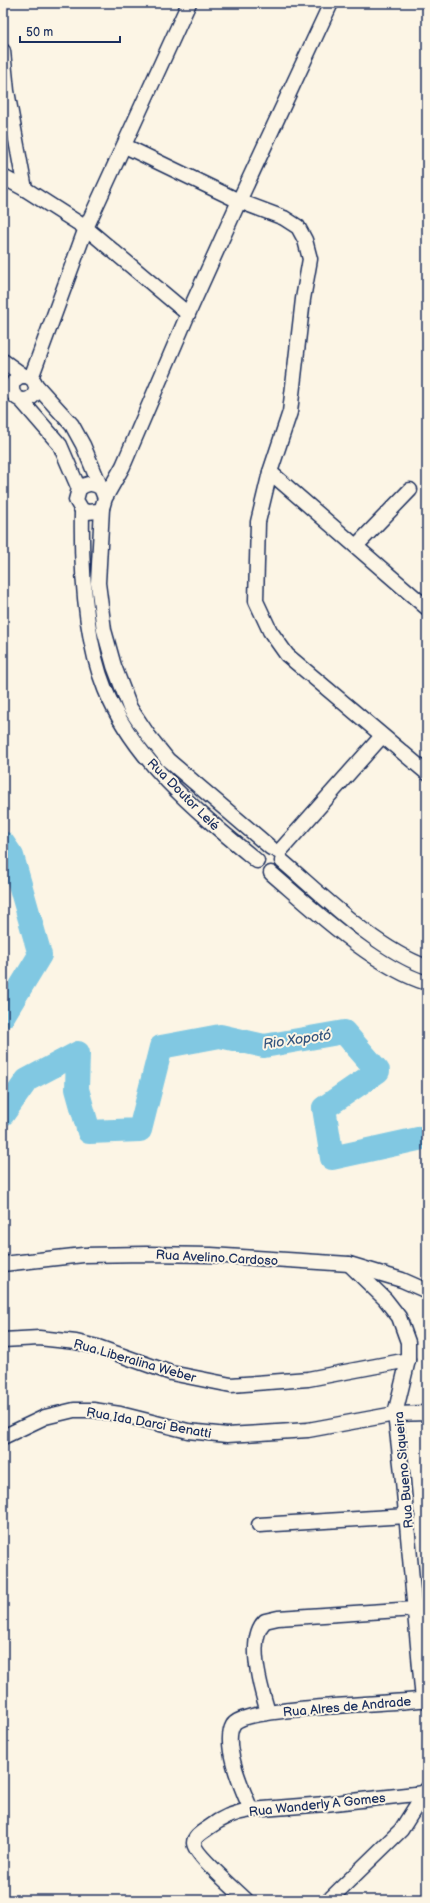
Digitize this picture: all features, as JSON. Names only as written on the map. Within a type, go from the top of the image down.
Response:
[{"type":"street","points":[[12,392],[29,399],[33,396],[30,379],[86,228],[125,146],[189,3]]},
{"type":"street","points":[[30,379],[19,377],[13,383],[12,392],[60,445],[79,489],[76,500],[82,510],[92,513],[123,466],[239,200],[331,3]]},
{"type":"street","points":[[3,51],[5,88],[25,189]]},
{"type":"street","points":[[125,146],[239,200],[284,218],[298,227],[305,240],[310,259],[303,299],[290,412],[270,472],[258,522],[256,601],[270,631],[288,655],[427,773]]},
{"type":"street","points":[[3,177],[25,189],[86,228],[188,314]]},
{"type":"street","name":"Rua Doutor Lelé","points":[[3,361],[30,379],[72,425],[84,445],[103,498],[98,583],[108,644],[114,666],[130,708],[148,735],[168,760],[278,853],[341,911],[396,953],[427,967]]},
{"type":"street","points":[[270,472],[427,608]]},
{"type":"street","points":[[79,489],[86,484],[92,484],[103,498]]},
{"type":"street","points":[[356,546],[410,490]]},
{"type":"street","name":"Rua Doutor Lelé","points":[[82,510],[81,549],[85,600],[96,662],[105,690],[124,726],[144,754],[169,782],[211,822],[256,861]]},
{"type":"street","points":[[271,873],[279,869],[278,853],[382,736]]},
{"type":"street","points":[[278,853],[262,850],[256,861],[261,870],[271,873],[307,904],[369,953],[412,978],[427,983]]},
{"type":"street","name":"Rua Avelino Cardoso","points":[[3,1264],[83,1255],[210,1255],[349,1264],[402,1280],[427,1291]]},
{"type":"street","name":"Rua Bueno Siqueira","points":[[349,1264],[385,1299],[399,1317],[408,1342],[408,1360],[395,1414],[407,1516],[415,1610],[425,1699]]},
{"type":"street","name":"Rua Liberalina Weber","points":[[3,1340],[39,1338],[76,1342],[98,1347],[172,1373],[231,1385],[308,1379],[408,1360]]},
{"type":"street","name":"Rua Ida Darci Benatti","points":[[3,1438],[45,1417],[74,1410],[93,1410],[113,1413],[188,1431],[227,1435],[308,1430],[395,1414],[427,1413]]},
{"type":"street","points":[[259,1525],[407,1516]]},
{"type":"street","points":[[268,1712],[258,1672],[256,1646],[262,1624],[272,1618],[415,1610]]},
{"type":"street","name":"Rua Alres de Andrade","points":[[251,1810],[234,1761],[231,1733],[234,1724],[238,1720],[268,1712],[425,1699]]},
{"type":"street","points":[[329,1900],[402,1830],[426,1791]]},
{"type":"street","name":"Rua Wanderly A Gomes","points":[[246,1900],[205,1860],[195,1846],[194,1842],[197,1837],[225,1817],[251,1810],[325,1804],[426,1791]]},
{"type":"waterway","name":"Rio Xopotó","points":[[3,843],[12,856],[40,955],[3,1016]]},
{"type":"waterway","name":"Rio Xopotó","points":[[3,1114],[27,1080],[78,1053],[77,1089],[89,1132],[140,1130],[161,1047],[220,1036],[264,1046],[344,1032],[378,1071],[324,1108],[332,1158],[427,1137]]}]
